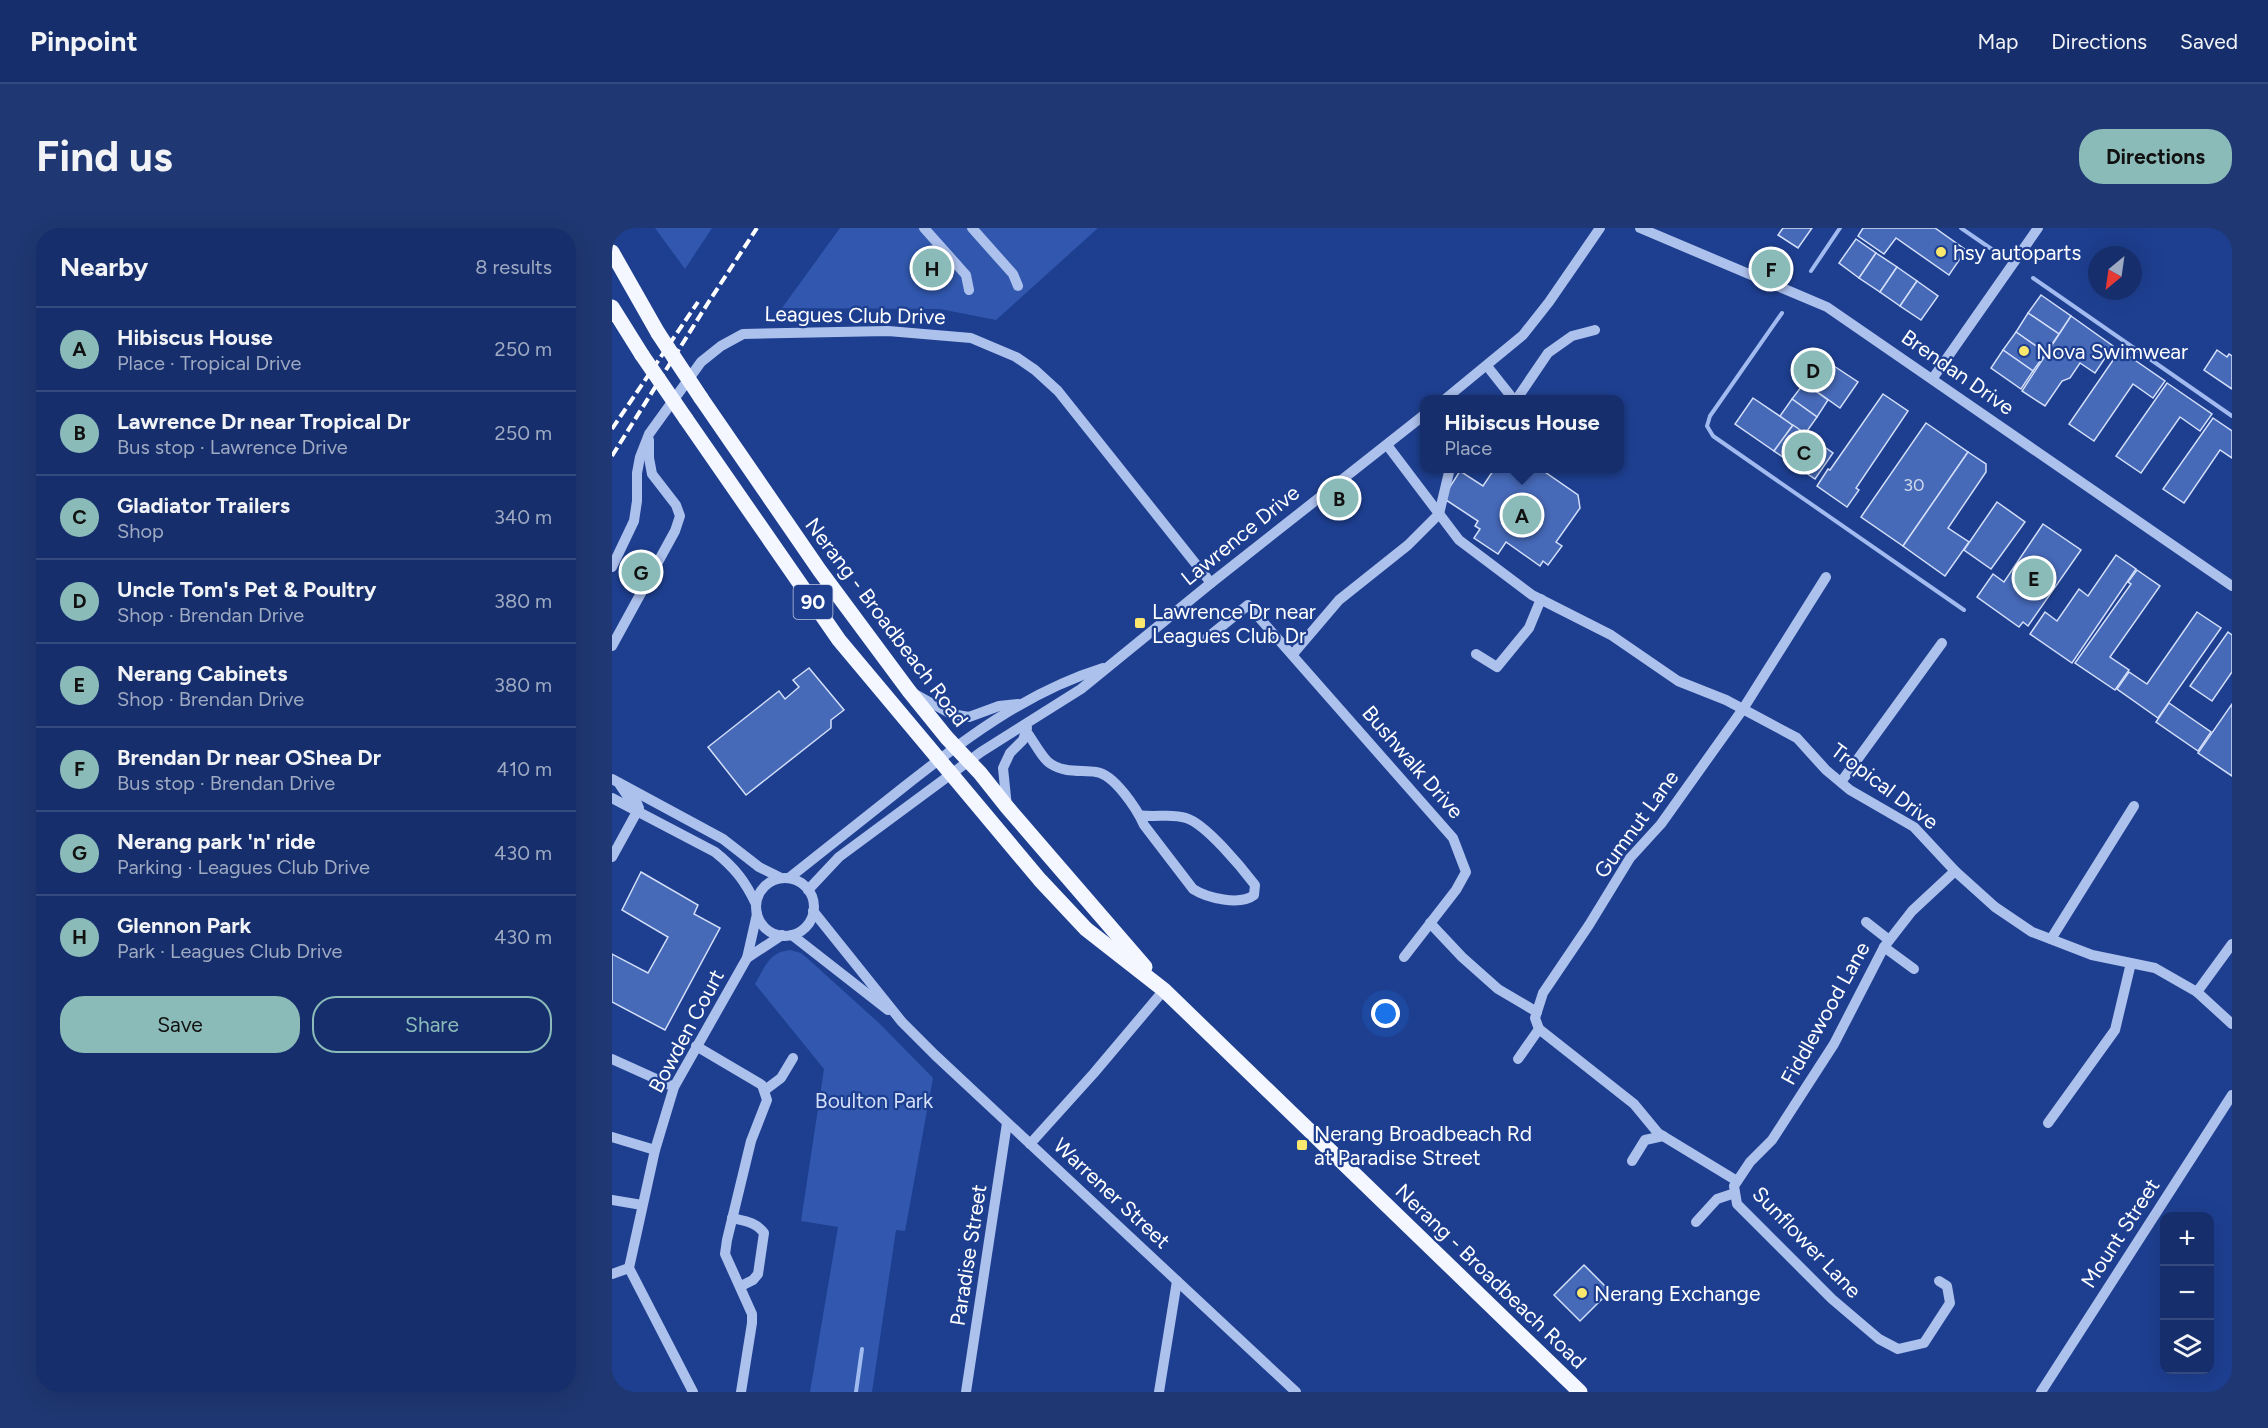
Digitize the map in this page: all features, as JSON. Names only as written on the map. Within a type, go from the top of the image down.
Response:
[{"type":"main road","name":"Nerang - Broadbeach Road","points":[[612,252],[658,333],[701,398],[820,571],[909,691],[954,747],[1124,940],[1164,990]]},
{"type":"main road","name":"Nerang - Broadbeach Road","points":[[612,307],[642,355],[839,640],[1040,880],[1086,929],[1164,990],[1580,1392]]},
{"type":"street","points":[[924,228],[966,275],[969,290]]},
{"type":"street","points":[[972,228],[1013,274],[1018,286]]},
{"type":"street","points":[[1449,395],[1515,342],[1533,322],[1600,228]]},
{"type":"street","name":"Brendan Drive","points":[[1640,228],[1813,301],[1846,319],[2232,586]]},
{"type":"street","points":[[1933,378],[2038,228]]},
{"type":"street","points":[[1518,395],[1548,353],[1572,336],[1594,330]]},
{"type":"street","name":"Leagues Club Drive","points":[[612,567],[634,521],[638,465],[649,434],[701,362],[721,346],[743,334],[888,331],[971,338],[1016,357],[1035,370],[1058,391],[1211,583]]},
{"type":"street","points":[[1487,366],[1512,395]]},
{"type":"street","name":"Lawrence Drive","points":[[952,775],[1031,720],[1081,689],[1211,583],[1420,419]]},
{"type":"street","points":[[612,646],[675,531],[680,516],[676,505],[657,483],[651,470],[649,434]]},
{"type":"street","name":"Tropical Drive","points":[[1387,446],[1459,540],[1532,595],[1611,635],[1678,681],[1726,700],[1797,738],[1826,770],[1850,790],[1914,827],[1955,871],[1995,907],[2032,932],[2092,955],[2155,968],[2197,992],[2232,1024]]},
{"type":"street","points":[[1293,654],[1339,600],[1408,545],[1440,514],[1449,473]]},
{"type":"street","name":"Gumnut Lane","points":[[1539,1029],[1535,1018],[1543,993],[1589,926],[1630,858],[1661,824],[1743,709],[1826,577]]},
{"type":"street","points":[[1476,654],[1497,667],[1529,628],[1541,599]]},
{"type":"street","name":"Bushwalk Drive","points":[[1207,638],[1248,605],[1453,838],[1466,872],[1456,890],[1404,957]]},
{"type":"street","points":[[1841,782],[1942,643]]},
{"type":"street","name":"Lawrence Drive","points":[[938,759],[1020,704],[1076,676],[1109,666]]},
{"type":"street","points":[[909,691],[951,714],[969,717],[999,706],[1020,704]]},
{"type":"street","points":[[1006,807],[1003,768],[1010,753],[1023,740],[1031,720]]},
{"type":"street","points":[[1026,731],[1045,760],[1053,766],[1102,773],[1112,779],[1150,834],[1193,889],[1211,897],[1243,900],[1254,895],[1255,885],[1203,827],[1187,818],[1177,816],[1152,818],[1139,815]]},
{"type":"street","points":[[756,909],[763,887],[771,881],[785,878],[938,759]]},
{"type":"street","points":[[808,890],[839,857],[952,775]]},
{"type":"street","points":[[612,779],[723,839],[759,867],[799,882],[808,890],[813,899],[813,911],[806,927],[787,935],[765,927],[744,881],[730,864],[715,852],[612,798]]},
{"type":"street","points":[[612,779],[639,807],[614,850]]},
{"type":"street","points":[[2051,939],[2134,806]]},
{"type":"street","name":"Fiddlewood Lane","points":[[1737,1181],[1750,1162],[1772,1140],[1828,1054],[1887,943],[1912,911],[1955,871]]},
{"type":"street","name":"Bowden Court","points":[[629,1268],[655,1150],[674,1086],[747,958],[756,909]]},
{"type":"street","name":"Warrener Street","points":[[813,911],[902,1022],[935,1055],[1296,1392]]},
{"type":"street","points":[[1866,922],[1914,969]]},
{"type":"street","points":[[1430,924],[1498,989],[1537,1012]]},
{"type":"street","name":"Bowden Court","points":[[747,958],[787,935]]},
{"type":"street","name":"Warrener Street","points":[[787,935],[902,1022]]},
{"type":"street","points":[[2197,992],[2232,944]]},
{"type":"street","points":[[2048,1123],[2115,1030],[2131,963]]},
{"type":"street","points":[[1030,1144],[1164,990]]},
{"type":"street","points":[[1518,1059],[1539,1029]]},
{"type":"street","name":"Sunflower Lane","points":[[1539,1029],[1634,1104],[1663,1136],[1737,1181],[1734,1186],[1737,1204],[1832,1299],[1879,1339],[1898,1348],[1924,1343],[1950,1303],[1947,1286],[1939,1281]]},
{"type":"street","points":[[696,1046],[762,1085],[767,1100],[751,1141],[725,1254],[752,1314],[753,1323],[741,1392]]},
{"type":"street","points":[[765,1090],[781,1078],[793,1058]]},
{"type":"street","points":[[612,1059],[674,1086]]},
{"type":"street","name":"Mount Street","points":[[2041,1392],[2232,1095]]},
{"type":"street","name":"Paradise Street","points":[[966,1392],[1007,1123]]},
{"type":"street","points":[[1632,1161],[1645,1140],[1663,1136]]},
{"type":"street","points":[[612,1137],[655,1150]]},
{"type":"street","points":[[1696,1222],[1717,1199],[1735,1193]]},
{"type":"street","points":[[612,1200],[642,1205]]},
{"type":"street","points":[[732,1218],[752,1223],[765,1233],[758,1274],[753,1280],[741,1286]]},
{"type":"street","points":[[612,1274],[629,1268],[693,1392]]},
{"type":"street","points":[[1159,1392],[1177,1281]]},
{"type":"green space","points":[[655,228],[712,228],[685,269]]},
{"type":"green space","points":[[840,228],[1098,228],[996,320],[940,309],[782,308]]},
{"type":"green space","name":"Boulton Park","points":[[790,950],[801,953],[807,958],[880,1024],[933,1078],[905,1231],[896,1230],[872,1392],[810,1392],[838,1227],[801,1221],[824,1069],[755,984],[772,957]]},
{"type":"building","points":[[1783,228],[1812,228],[1798,248],[1778,235]]},
{"type":"building","name":"hsy autoparts","points":[[1863,228],[1935,228],[1966,250],[1949,275],[1896,238],[1884,254],[1858,236]]},
{"type":"building","points":[[1856,239],[1876,253],[1859,278],[1839,263]]},
{"type":"building","points":[[1876,253],[1897,267],[1880,292],[1859,278]]},
{"type":"building","points":[[1897,267],[1917,281],[1900,306],[1880,292]]},
{"type":"building","points":[[1917,281],[1938,296],[1921,320],[1900,306]]},
{"type":"building","points":[[2041,295],[2071,316],[2059,334],[2028,313]]},
{"type":"building","points":[[2028,313],[2059,334],[2046,353],[2016,332]]},
{"type":"building","points":[[2071,316],[2113,346],[2095,373],[2080,363],[2070,378],[2062,381],[2045,406],[2022,391]]},
{"type":"building","name":"Nova Swimwear","points":[[2016,332],[2046,353],[2033,371],[2003,350]]},
{"type":"building","points":[[1810,349],[1834,366],[1816,391],[1792,375]]},
{"type":"building","points":[[2003,350],[2033,371],[2021,389],[1991,368]]},
{"type":"building","points":[[2120,350],[2165,381],[2153,398],[2133,384],[2094,441],[2069,424]]},
{"type":"building","points":[[2217,350],[2227,357],[2229,354],[2232,356],[2232,389],[2204,370]]},
{"type":"building","points":[[1834,366],[1858,382],[1840,408],[1816,391]]},
{"type":"building","points":[[1804,383],[1828,400],[1817,417],[1792,399]]},
{"type":"building","points":[[2167,383],[2212,414],[2200,431],[2180,417],[2141,473],[2116,456]]},
{"type":"building","points":[[1883,394],[1908,411],[1856,488],[1859,490],[1847,507],[1817,486]]},
{"type":"building","points":[[1753,398],[1793,425],[1774,451],[1735,424]]},
{"type":"building","points":[[1792,399],[1817,417],[1805,434],[1780,416]]},
{"type":"building","points":[[2213,418],[2232,431],[2232,458],[2220,450],[2184,503],[2163,489]]},
{"type":"building","points":[[1926,423],[1968,452],[1903,546],[1861,517]]},
{"type":"building","points":[[1793,425],[1833,453],[1815,479],[1774,451]]},
{"type":"building","points":[[1968,452],[1986,464],[1986,472],[1948,528],[1969,542],[1945,576],[1903,546]]},
{"type":"building","points":[[1459,473],[1463,473],[1483,486],[1492,473],[1546,473],[1578,495],[1580,508],[1556,542],[1562,546],[1548,565],[1543,561],[1540,566],[1506,542],[1498,554],[1474,538],[1480,529],[1475,526],[1478,521],[1446,500],[1446,493]]},
{"type":"building","points":[[1997,502],[2025,522],[1991,569],[1964,550]]},
{"type":"building","points":[[2043,524],[2081,550],[2028,626],[2023,622],[2019,627],[1977,597],[1993,574],[2004,582]]},
{"type":"building","points":[[2116,555],[2136,569],[2072,663],[2030,634],[2045,612],[2057,621],[2079,589],[2088,596]]},
{"type":"building","points":[[2137,570],[2160,586],[2110,657],[2129,670],[2115,690],[2075,663],[2131,584],[2128,582]]},
{"type":"building","points":[[2197,612],[2221,628],[2158,718],[2117,689],[2129,672],[2147,684]]},
{"type":"building","points":[[2228,632],[2232,635],[2232,672],[2212,701],[2190,686]]},
{"type":"building","points":[[809,668],[844,710],[831,720],[831,728],[746,795],[708,747],[779,691],[785,699],[799,687],[793,680]]},
{"type":"building","points":[[2169,703],[2211,732],[2198,751],[2156,722]]},
{"type":"building","points":[[2232,704],[2232,776],[2198,753]]},
{"type":"building","points":[[641,872],[698,905],[694,914],[720,928],[665,1030],[612,1002],[612,954],[648,973],[668,937],[622,910]]},
{"type":"building","name":"Nerang Exchange","points":[[1584,1265],[1610,1291],[1580,1321],[1554,1295]]},
{"type":"waterway","points":[[1811,271],[1840,228]]},
{"type":"waterway","points":[[1961,228],[1993,250]]},
{"type":"waterway","points":[[2033,278],[2232,416]]},
{"type":"waterway","points":[[1782,313],[1710,416],[1707,426],[1713,436],[1964,610]]},
{"type":"waterway","points":[[856,1392],[862,1349]]},
{"type":"railway","points":[[612,456],[757,228]]},
{"type":"railway","points":[[612,429],[698,302]]},
{"type":"place","name":"hsy autoparts","points":[[1941,252]]},
{"type":"place","name":"Glennon Park","points":[[932,268]]},
{"type":"place","name":"Brendan Dr near OShea Dr","points":[[1771,269]]},
{"type":"place","name":"Nova Swimwear","points":[[2024,351]]},
{"type":"place","name":"Uncle Tom's Pet & Poultry","points":[[1813,370]]},
{"type":"place","name":"Gladiator Trailers","points":[[1804,452]]},
{"type":"place","name":"Lawrence Dr near Tropical Dr","points":[[1339,498]]},
{"type":"place","name":"Hibiscus House","points":[[1522,515]]},
{"type":"place","name":"Nerang park 'n' ride","points":[[641,572]]},
{"type":"place","name":"Nerang Cabinets","points":[[2034,578]]},
{"type":"place","name":"Lawrence Dr near Leagues Club Dr","points":[[1140,623]]},
{"type":"place","name":"Nerang Broadbeach Rd at Paradise Street","points":[[1302,1145]]},
{"type":"place","name":"Nerang Exchange","points":[[1582,1293]]}]
